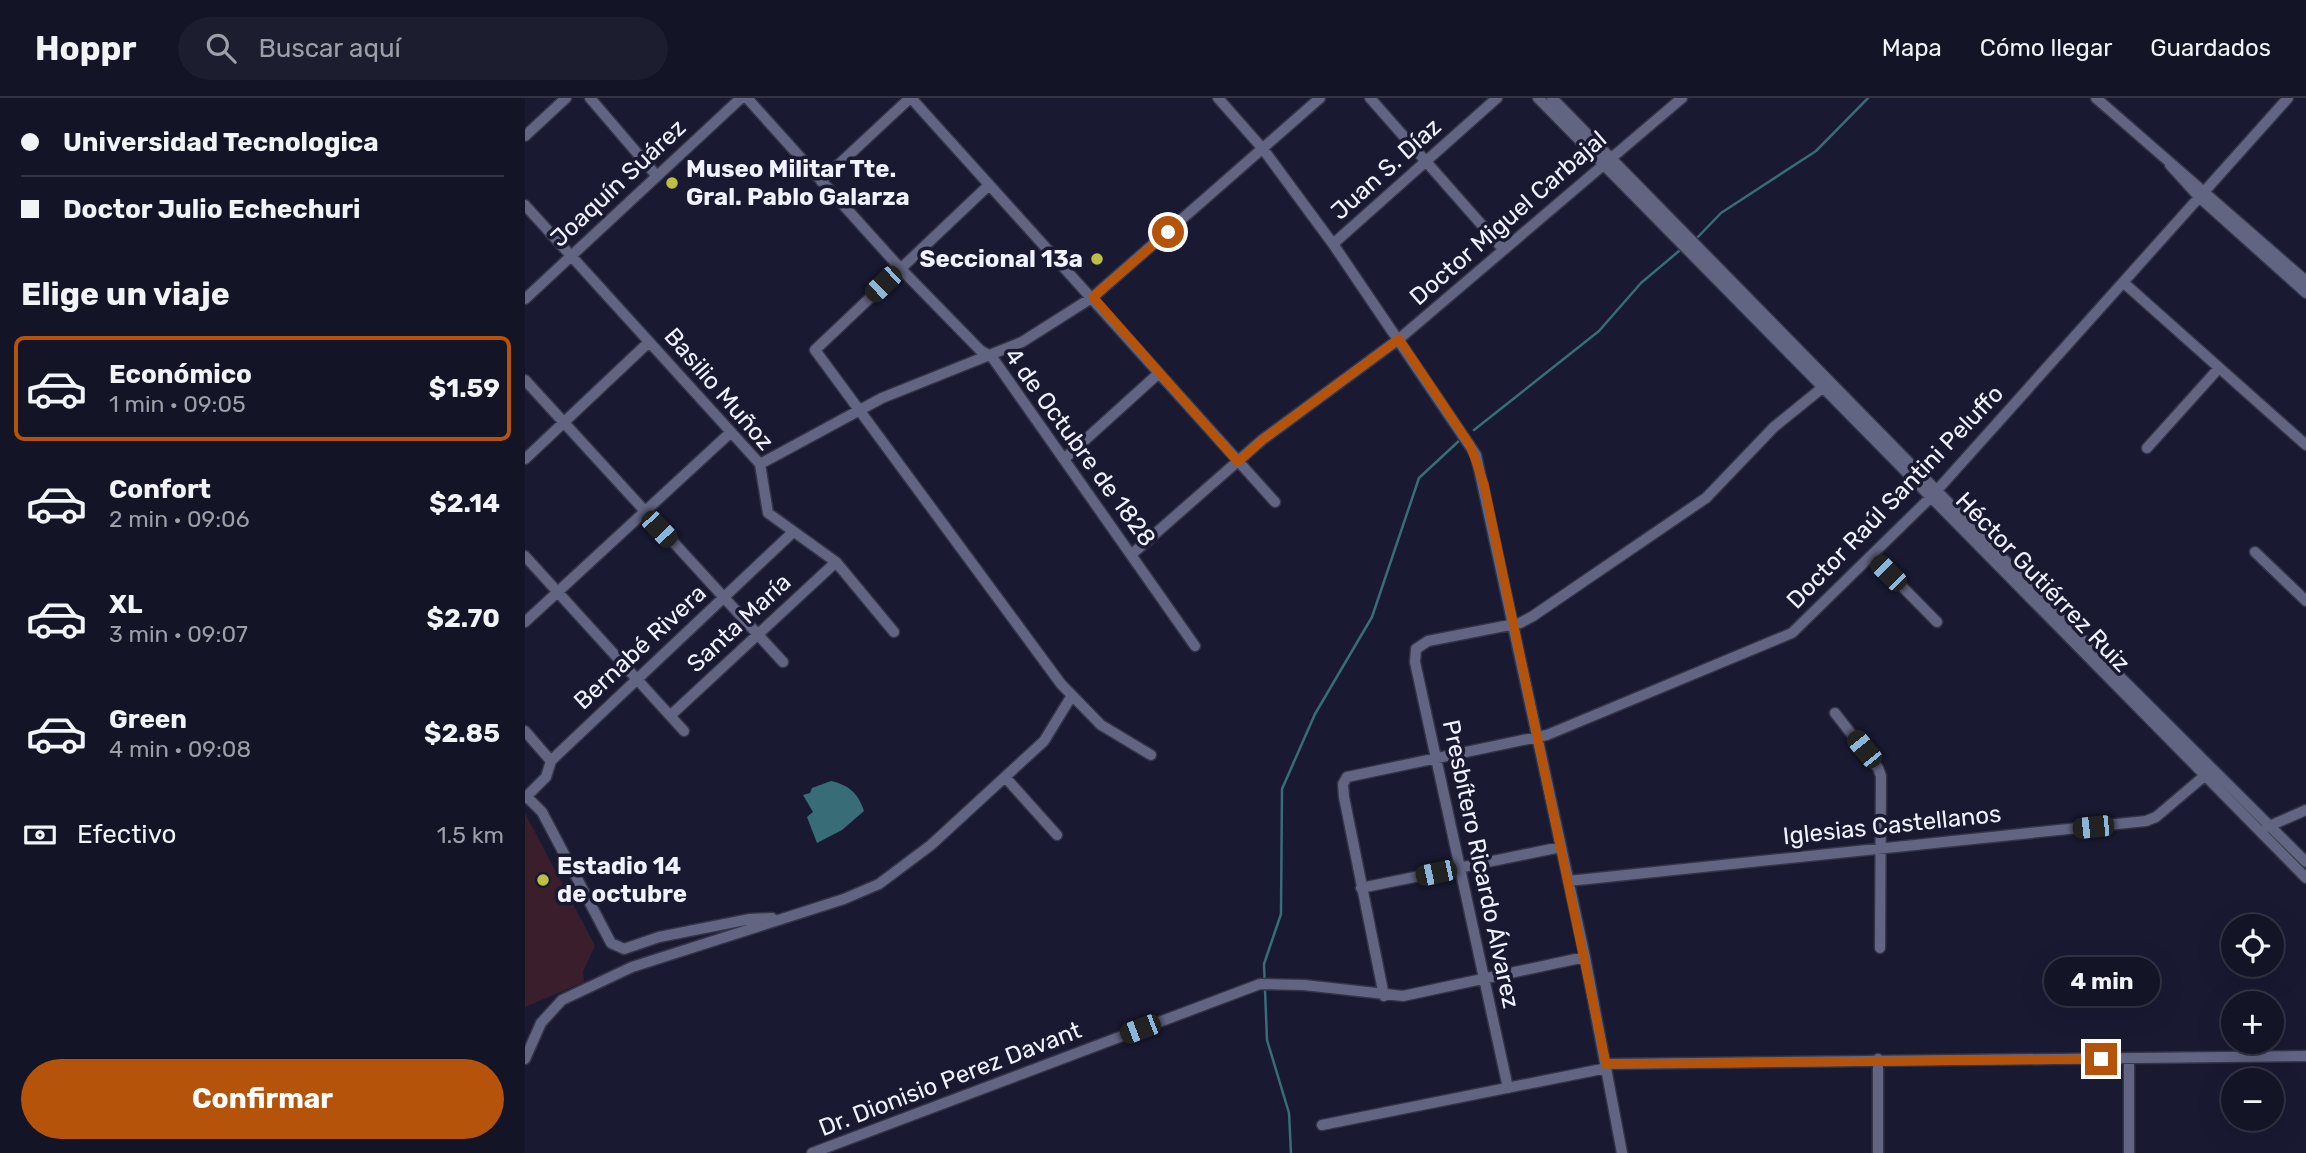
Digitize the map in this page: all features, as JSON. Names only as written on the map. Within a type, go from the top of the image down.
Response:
[{"type":"street","points":[[525,136],[566,98]]},
{"type":"street","points":[[590,98],[656,175]]},
{"type":"street","name":"Joaquín Suárez","points":[[525,299],[741,98]]},
{"type":"street","name":"4 de Octubre de 1828","points":[[747,98],[900,268],[980,350],[992,357],[1195,646]]},
{"type":"street","points":[[821,181],[910,98],[1093,297],[1275,502]]},
{"type":"street","points":[[1218,98],[1263,149],[1333,244],[1476,455],[1539,737],[1607,1066],[1622,1153]]},
{"type":"street","points":[[760,464],[882,398],[992,357],[1022,342],[1093,297],[1320,98]]},
{"type":"street","points":[[1370,98],[1503,249]]},
{"type":"street","name":"Juan S. Díaz","points":[[1333,244],[1497,98]]},
{"type":"street","points":[[1538,98],[1607,161]]},
{"type":"street","points":[[1552,98],[1607,161]]},
{"type":"street","name":"Doctor Miguel Carbajal","points":[[1132,554],[1262,440],[1399,339],[1682,98]]},
{"type":"street","points":[[2096,98],[2304,286]]},
{"type":"street","name":"Doctor Raúl Santini Peluffo","points":[[1361,888],[1343,796],[1344,780],[1358,773],[1539,737],[1784,638],[1805,623],[1931,497],[2288,98]]},
{"type":"street","name":"Héctor Gutiérrez Ruiz","points":[[1607,161],[2209,772]]},
{"type":"street","points":[[989,185],[815,350],[1072,696],[1101,724],[1151,755]]},
{"type":"street","name":"Basilio Muñoz","points":[[525,205],[760,464],[768,513],[792,533],[836,562],[894,632]]},
{"type":"street","points":[[2124,284],[2306,445]]},
{"type":"street","points":[[525,459],[649,342]]},
{"type":"street","points":[[2147,448],[2219,368]]},
{"type":"street","points":[[1064,458],[1159,373]]},
{"type":"street","points":[[525,380],[783,663]]},
{"type":"street","points":[[1515,624],[1533,616],[1706,498],[1774,427],[1826,384]]},
{"type":"street","name":"Héctor Gutiérrez Ruiz","points":[[1826,384],[1931,497],[2265,828],[2306,862]]},
{"type":"street","points":[[525,622],[730,433]]},
{"type":"street","name":"Bernabé Rivera","points":[[526,798],[546,777],[551,761],[792,533]]},
{"type":"street","points":[[2255,552],[2304,595]]},
{"type":"street","points":[[525,556],[684,731]]},
{"type":"street","points":[[1872,556],[1937,622]]},
{"type":"street","name":"Santa María","points":[[671,715],[836,562]]},
{"type":"street","name":"Presbítero Ricardo Álvarez","points":[[1508,1088],[1438,757],[1415,662],[1416,649],[1428,641],[1515,624]]},
{"type":"street","points":[[525,1059],[541,1023],[562,1000],[632,967],[844,899],[879,884],[931,845],[1044,741],[1072,696]]},
{"type":"street","points":[[1835,713],[1878,768],[1881,847],[1880,948]]},
{"type":"street","points":[[525,731],[551,761]]},
{"type":"street","name":"Iglesias Castellanos","points":[[1568,881],[2146,821],[2156,817],[2209,772]]},
{"type":"street","points":[[1005,777],[1057,835]]},
{"type":"street","points":[[526,798],[542,812],[611,943],[624,949],[659,937],[733,922],[783,918]]},
{"type":"street","points":[[2265,828],[2306,810]]},
{"type":"street","name":"Héctor Gutiérrez Ruiz","points":[[2265,828],[2306,878]]},
{"type":"street","points":[[1384,996],[1361,888],[1561,847]]},
{"type":"street","name":"Dr. Dionisio Perez Davant","points":[[812,1153],[1260,984],[1304,985],[1403,996],[1585,957]]},
{"type":"street","points":[[1322,1125],[1607,1066],[1878,1059],[2306,1056]]},
{"type":"street","points":[[1878,1059],[1878,1153]]},
{"type":"street","points":[[2129,1059],[2129,1153]]},
{"type":"shaded area","points":[[831,781],[853,792],[864,811],[842,830],[817,843],[807,817],[813,812],[803,795],[810,793],[812,788]]},
{"type":"shaded area","name":"Estadio 14 de octubre","points":[[525,813],[595,946],[583,971],[584,982],[525,1007]]},
{"type":"waterway","points":[[1694,241],[1721,213],[1816,151],[1868,98]]},
{"type":"waterway","points":[[1474,430],[1599,331],[1641,283],[1679,251]]},
{"type":"waterway","points":[[1291,1153],[1289,1113],[1267,1040],[1264,964],[1281,914],[1282,789],[1315,714],[1372,617],[1419,478],[1461,439]]},
{"type":"place","name":"Museo Militar Tte. Gral. Pablo Galarza","points":[[672,183]]},
{"type":"place","name":"Seccional 13a","points":[[1097,259]]},
{"type":"place","name":"Estadio 14 de octubre","points":[[543,880]]},
{"type":"route","points":[[1168,232],[1093,297],[1238,462],[1262,440],[1399,339],[1476,455],[1520,647],[1606,1064],[1878,1059],[2101,1059]]}]
